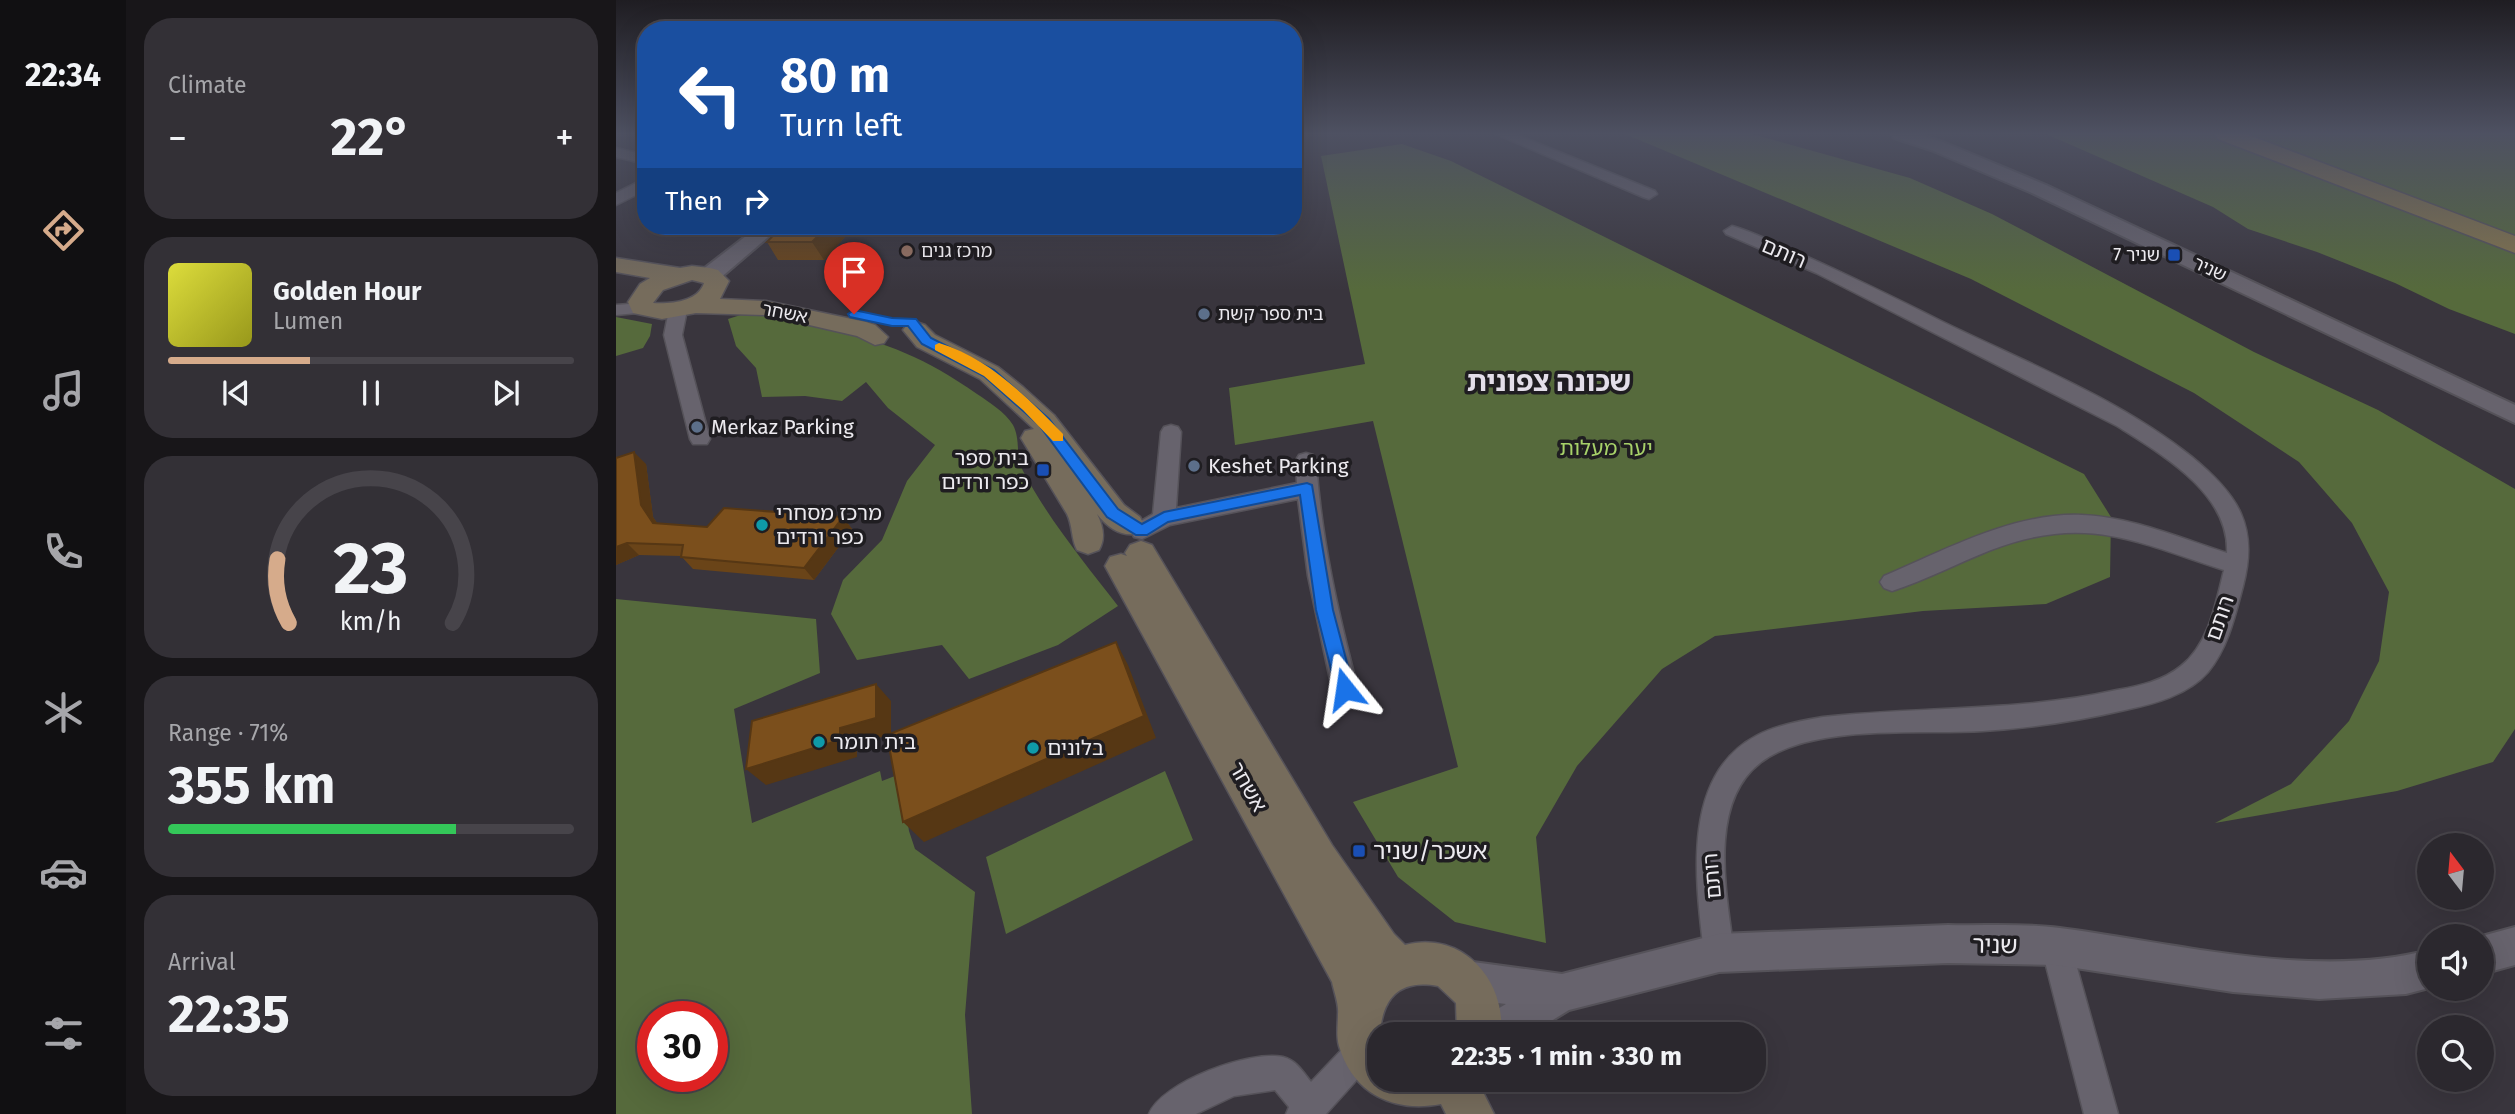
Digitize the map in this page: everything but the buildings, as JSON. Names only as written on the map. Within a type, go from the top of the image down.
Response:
[{"type":"main road","points":[[2362,186],[2515,245]]},
{"type":"main road","points":[[616,265],[681,275]]},
{"type":"main road","points":[[616,278],[643,284],[645,299],[681,275]]},
{"type":"main road","name":"אשחר","points":[[681,275],[714,279],[732,288],[926,341],[989,373],[1044,422],[1113,513],[1139,539],[1318,858],[1379,949],[1398,968]]},
{"type":"main road","points":[[685,307],[712,294],[714,279]]},
{"type":"main road","name":"אשחר","points":[[645,299],[650,312],[685,307],[766,307],[866,330],[895,333],[915,348],[972,381],[1035,438],[1087,524],[1088,542],[1084,556],[1093,566],[1101,569],[1139,539]]},
{"type":"main road","points":[[1088,542],[1101,530],[1139,539]]},
{"type":"main road","name":"אשחר","points":[[1139,539],[1353,978],[1360,1033]]},
{"type":"main road","points":[[1367,1064],[1360,1033],[1375,986],[1398,968],[1417,962],[1435,963],[1452,969],[1466,980],[1476,998],[1481,1022]]},
{"type":"main road","points":[[1458,1092],[1471,1114]]},
{"type":"street","points":[[1630,186],[1649,194]]},
{"type":"street","name":"שניר","points":[[2032,186],[2515,415]]},
{"type":"street","points":[[616,200],[637,188]]},
{"type":"street","name":"רותם","points":[[1719,953],[1709,845],[1719,794],[1748,756],[1782,736],[1822,727],[1984,720],[2077,711],[2151,694],[2190,673],[2215,642],[2237,565],[2237,532],[2227,509],[2180,459],[2147,434],[2108,411],[1822,269],[1732,230]]},
{"type":"street","points":[[714,279],[761,235]]},
{"type":"street","points":[[616,310],[645,299]]},
{"type":"street","points":[[685,307],[673,335],[700,439]]},
{"type":"street","points":[[1139,539],[1171,432]]},
{"type":"street","points":[[1306,460],[1307,489],[1325,610],[1345,689]]},
{"type":"street","points":[[1139,539],[1307,489]]},
{"type":"street","points":[[1892,582],[1995,540],[2040,528],[2080,523],[2120,530],[2237,565]]},
{"type":"street","name":"שניר","points":[[1513,1022],[1562,993],[1719,953],[1948,944],[2056,946],[2233,973],[2319,980],[2417,972]]},
{"type":"street","points":[[2056,946],[2101,1114]]},
{"type":"street","points":[[2494,952],[2515,946]]},
{"type":"street","name":"שניר","points":[[1466,980],[1562,993]]},
{"type":"street","points":[[1166,1114],[1204,1088],[1247,1074],[1282,1073],[1307,1110],[1360,1033]]},
{"type":"green space","name":"יער מעלות","points":[[1327,186],[1502,186],[2084,474],[2111,517],[2110,577],[2046,604],[1923,611],[1715,636],[1662,669],[1577,766],[1536,837],[1546,943],[1455,922],[1398,877],[1353,802],[1458,767],[1373,421],[1235,445],[1229,388],[1365,364]]},
{"type":"green space","points":[[1749,186],[1928,186],[1992,214],[2254,352],[2378,410],[2515,489],[2515,729],[2493,762],[2397,791],[2215,823],[2291,784],[2349,721],[2379,661],[2389,592],[2352,523],[2299,462],[2194,393],[1971,279]]},
{"type":"green space","points":[[2165,186],[2515,186],[2515,334],[2449,309],[2395,283],[2317,252],[2248,229],[2213,207]]},
{"type":"green space","points":[[750,312],[799,320],[906,353],[958,381],[996,408],[1013,425],[1021,466],[1044,507],[1118,606],[1058,645],[969,679],[942,645],[857,660],[831,614],[843,580],[882,540],[907,481],[935,445],[888,408],[866,382],[842,401],[805,396],[762,397],[756,368],[736,346],[728,319]]},
{"type":"green space","points":[[616,317],[652,324],[650,336],[643,348],[616,356]]},
{"type":"green space","points":[[616,599],[816,619],[820,673],[734,709],[752,823],[880,771],[882,781],[900,774],[909,831],[915,849],[975,892],[965,1015],[972,1114],[616,1114]]},
{"type":"green space","points":[[1165,771],[1193,840],[1006,934],[986,857]]},
{"type":"slow traffic","points":[[939,347],[989,373],[1058,438]]},
{"type":"place","name":"מרכז גנים","points":[[907,251]]},
{"type":"place","name":"שניר 7","points":[[2174,255]]},
{"type":"place","name":"בית ספר קשת","points":[[1204,314]]},
{"type":"place","name":"Merkaz Parking","points":[[697,427]]},
{"type":"place","name":"Keshet Parking","points":[[1194,466]]},
{"type":"place","name":"בית ספר כפר ורדים","points":[[1043,470]]},
{"type":"place","name":"מרכז מסחרי כפר ורדים","points":[[762,525]]},
{"type":"place","name":"בית תומר","points":[[819,742]]},
{"type":"place","name":"בלונים","points":[[1033,748]]},
{"type":"place","name":"אשכר/שניר","points":[[1359,851]]},
{"type":"district","name":"שכונה צפונית","points":[[1549,381]]},
{"type":"route","points":[[854,314],[875,320],[912,322],[926,341],[989,373],[1044,422],[1113,513],[1142,531],[1164,517],[1307,489],[1325,610],[1345,689]]}]
